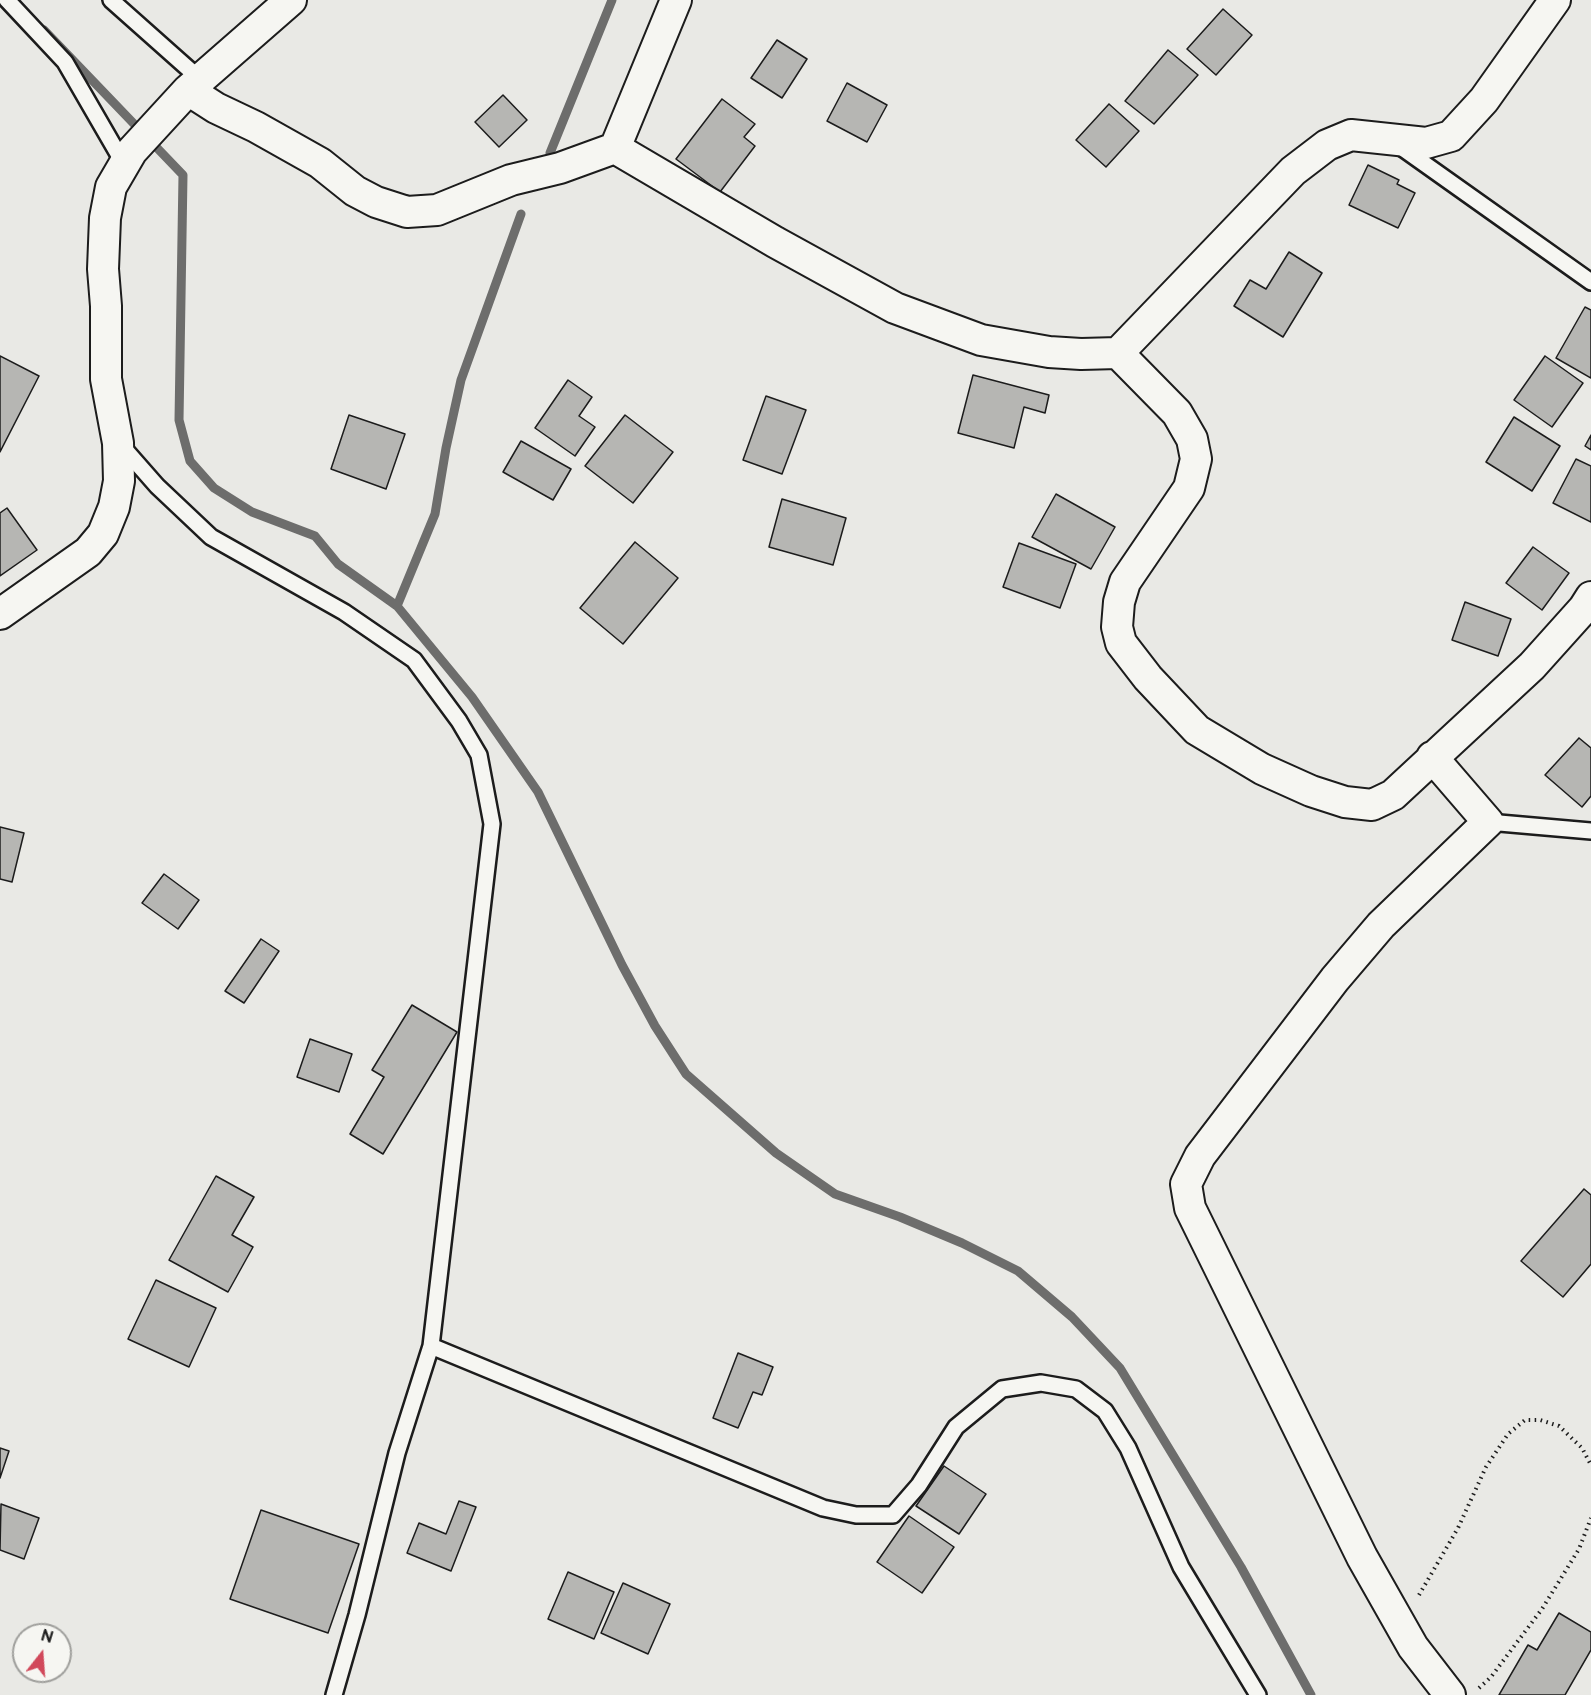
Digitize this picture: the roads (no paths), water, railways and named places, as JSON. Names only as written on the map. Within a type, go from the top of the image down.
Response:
[{"type":"street","points":[[0,614],[88,552],[103,534],[114,507],[119,481],[118,443],[106,379],[106,306],[103,269],[105,218],[111,187],[128,157],[188,91],[291,0]]},
{"type":"street","points":[[188,91],[216,108],[256,126],[320,163],[355,190],[376,202],[406,212],[437,210],[511,180],[560,168],[615,148],[676,0]]},
{"type":"street","points":[[615,148],[775,242],[895,308],[981,340],[1049,352],[1118,353],[1293,171],[1327,145],[1350,135],[1426,143],[1451,136],[1484,100],[1555,0]]},
{"type":"street","points":[[1118,353],[1177,413],[1192,439],[1196,459],[1189,488],[1125,582],[1119,602],[1117,627],[1121,643],[1148,678],[1197,730],[1262,769],[1311,791],[1345,802],[1372,806],[1393,795],[1532,666],[1591,597]]},
{"type":"street","points":[[1432,757],[1488,822],[1382,925],[1335,979],[1200,1156],[1186,1184],[1190,1208],[1362,1557],[1413,1647],[1450,1695]]},
{"type":"lane","points":[[7,0],[65,62],[128,157]]},
{"type":"lane","points":[[111,0],[188,91]]},
{"type":"lane","points":[[1390,140],[1591,282]]},
{"type":"lane","points":[[118,443],[157,486],[211,537],[344,612],[414,660],[459,721],[479,756],[492,824],[431,1346],[397,1453],[357,1616],[334,1695]]},
{"type":"lane","points":[[1488,822],[1591,831]]},
{"type":"lane","points":[[431,1346],[823,1508],[855,1515],[893,1515],[919,1485],[956,1427],[1002,1389],[1041,1383],[1076,1389],[1105,1411],[1128,1448],[1181,1568],[1258,1695]]},
{"type":"waterway","points":[[550,153],[612,0]]},
{"type":"waterway","points":[[44,30],[183,175],[179,420],[190,461],[214,488],[252,512],[315,536],[338,564],[397,606],[472,697],[538,792],[622,965],[655,1026],[686,1074],[776,1153],[835,1194],[900,1217],[962,1243],[1018,1271],[1072,1317],[1120,1368],[1241,1567],[1311,1695]]},
{"type":"waterway","points":[[397,606],[435,514],[461,380],[521,214]]}]
